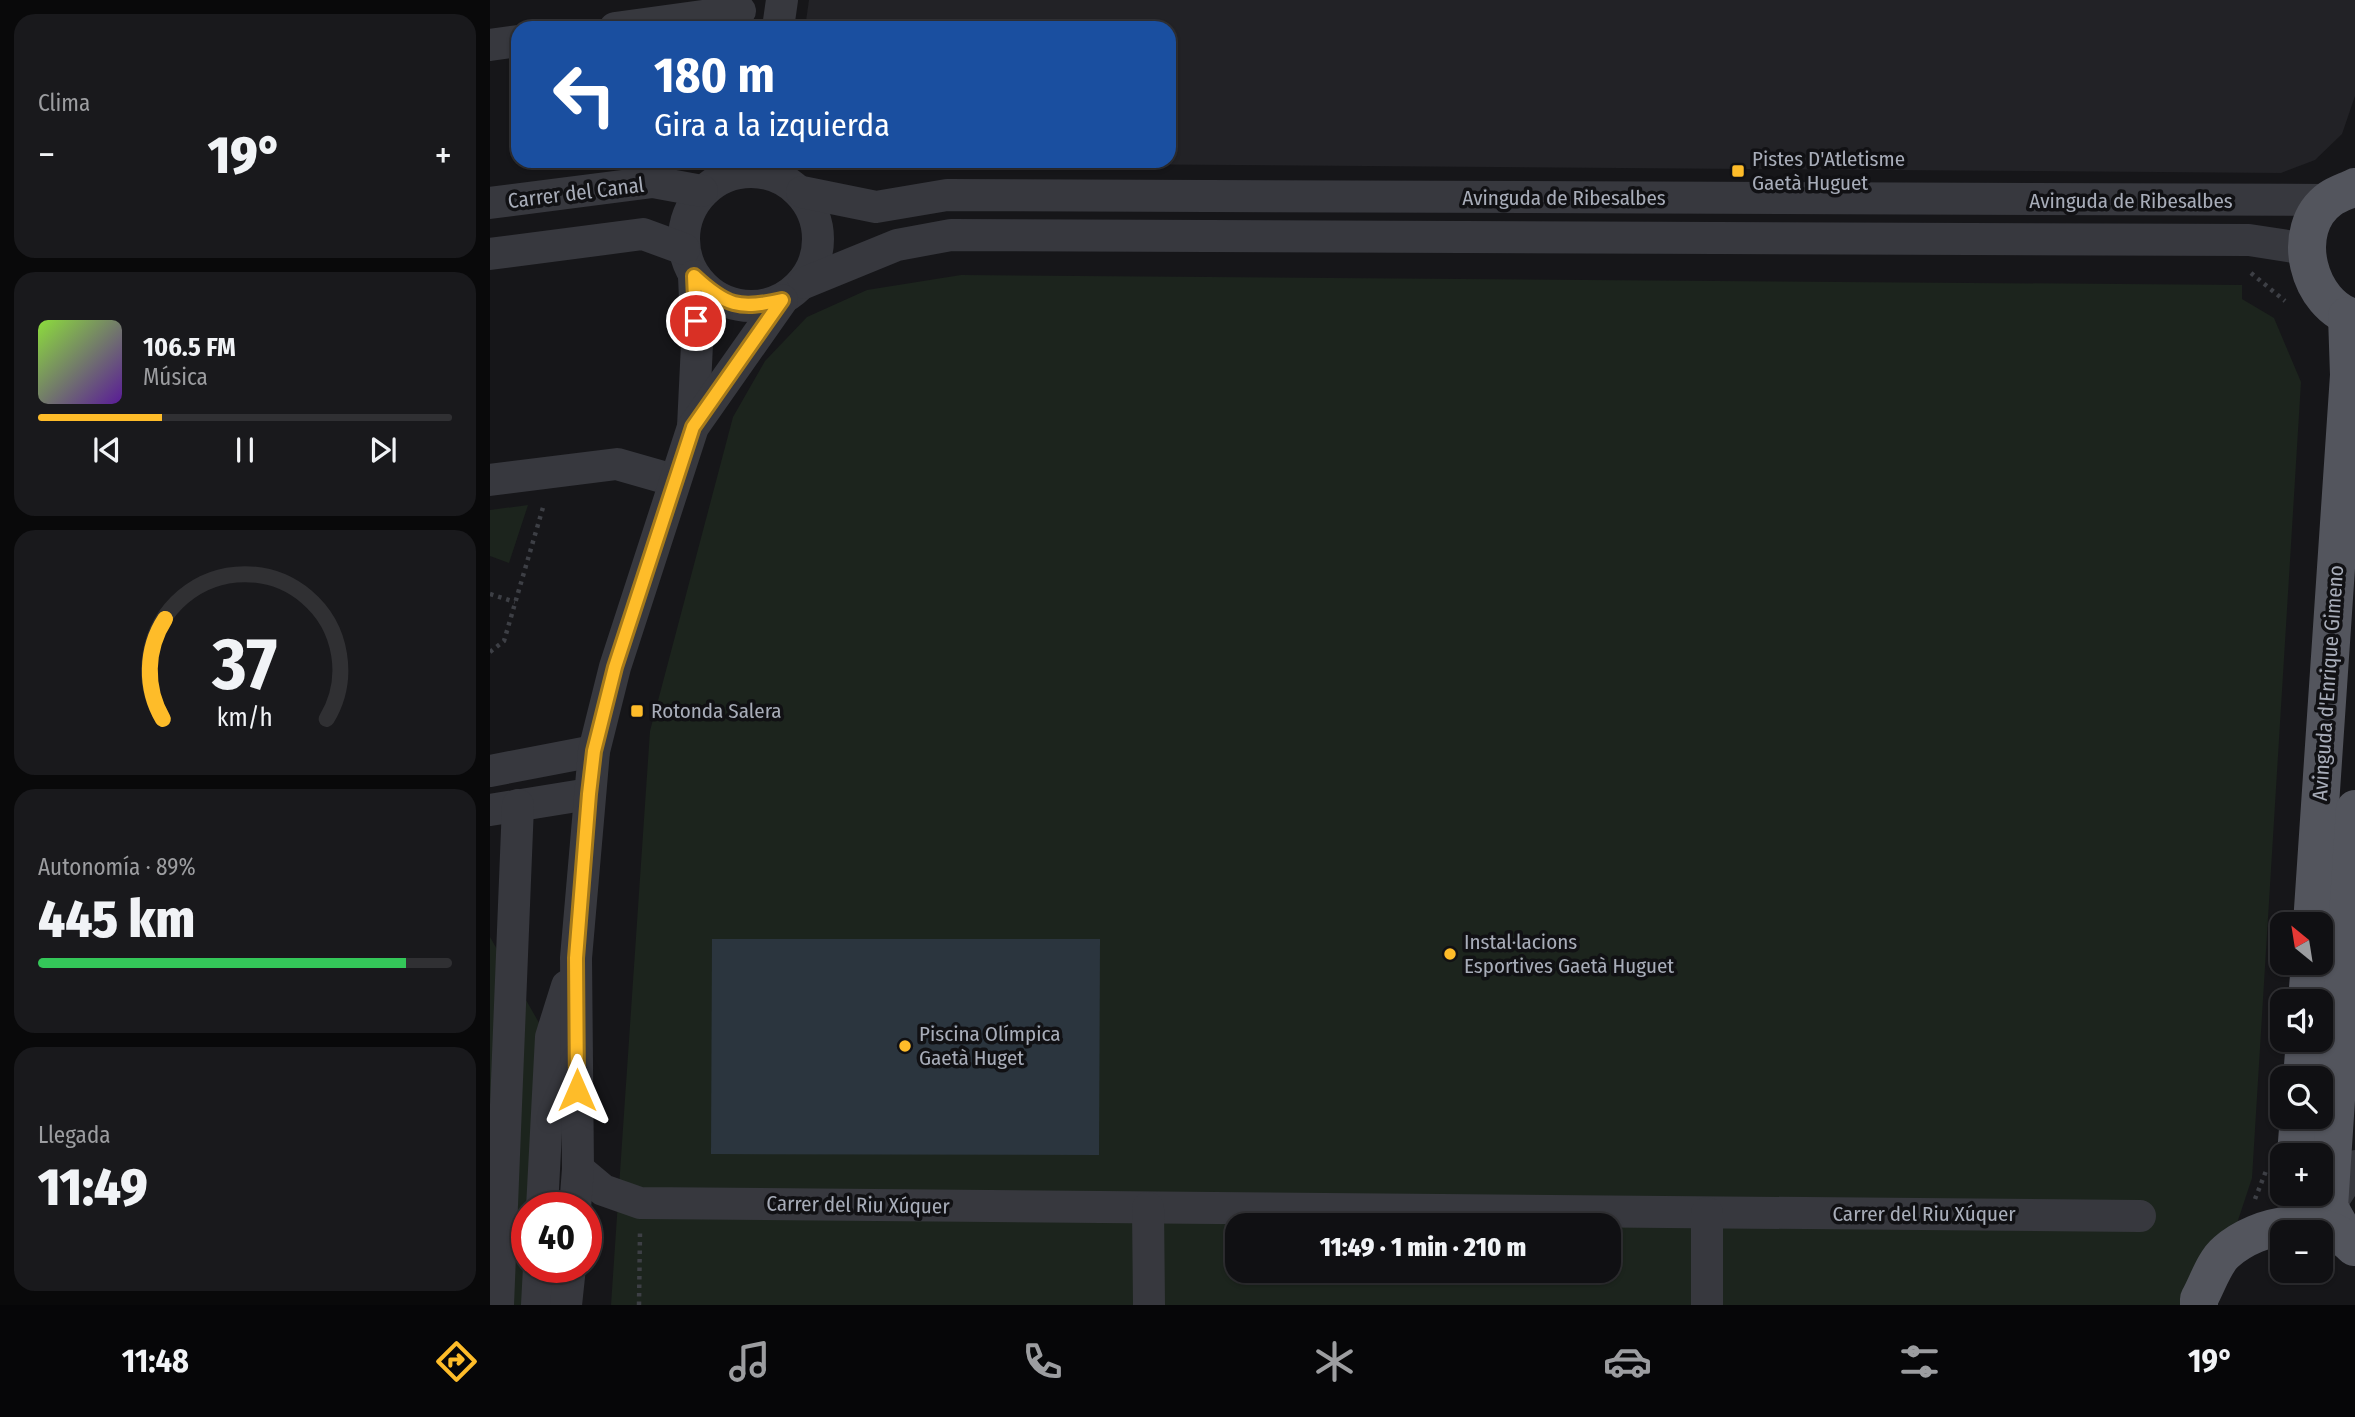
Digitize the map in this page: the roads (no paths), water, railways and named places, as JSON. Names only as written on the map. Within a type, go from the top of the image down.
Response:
[{"type":"main road","points":[[2342,194],[2312,225],[2306,254],[2317,290],[2351,317]]},
{"type":"main road","name":"Avinguda d'Enrique Gimeno","points":[[2313,912],[2351,317]]},
{"type":"main road","name":"Avinguda d'Enrique Gimeno","points":[[2329,1207],[2355,809]]},
{"type":"main road","points":[[2196,1303],[2224,1252],[2259,1215],[2270,1196]]},
{"type":"main road","points":[[2329,1207],[2351,1245]]},
{"type":"main road","points":[[2259,1215],[2311,1225],[2351,1245]]},
{"type":"street","points":[[779,21],[782,0]]},
{"type":"street","points":[[673,21],[740,13]]},
{"type":"street","points":[[490,45],[511,42]]},
{"type":"street","points":[[576,1192],[576,958],[594,751],[615,667],[673,480],[693,427],[793,292],[821,237],[785,176],[742,171],[708,179],[686,218],[697,344],[693,427]]},
{"type":"street","name":"Avinguda de Ribesalbes","points":[[785,176],[876,207],[947,195],[2342,194]]},
{"type":"street","name":"Carrer del Canal","points":[[490,203],[708,179]]},
{"type":"street","points":[[490,254],[643,234],[689,263],[718,299],[750,307],[793,292]]},
{"type":"street","name":"Avinguda de Ribesalbes","points":[[793,292],[897,244],[951,235],[2237,240],[2294,247],[2306,254]]},
{"type":"street","points":[[490,480],[617,464],[673,480]]},
{"type":"street","points":[[490,771],[594,751]]},
{"type":"street","points":[[498,1305],[504,808],[589,794]]},
{"type":"street","points":[[543,1192],[551,1037],[576,958]]},
{"type":"street","points":[[545,1154],[553,1192]]},
{"type":"street","points":[[2329,1207],[2355,1166]]},
{"type":"street","name":"Carrer del Riu Xúquer","points":[[578,1169],[603,1190],[640,1203],[2140,1216]]},
{"type":"street","points":[[1147,1208],[1149,1305]]},
{"type":"street","points":[[1707,1213],[1707,1305]]},
{"type":"street","points":[[537,1305],[538,1283]]},
{"type":"street","points":[[554,1305],[555,1283]]},
{"type":"street","points":[[566,1305],[568,1283]]},
{"type":"place","name":"Pistes D'Atletisme Gaetà Huguet","points":[[1738,171]]},
{"type":"place","name":"Rotonda Salera","points":[[637,711]]},
{"type":"place","name":"Instal·lacions Esportives Gaetà Huguet","points":[[1450,954]]},
{"type":"place","name":"Piscina Olímpica Gaetà Huget","points":[[905,1046]]}]
